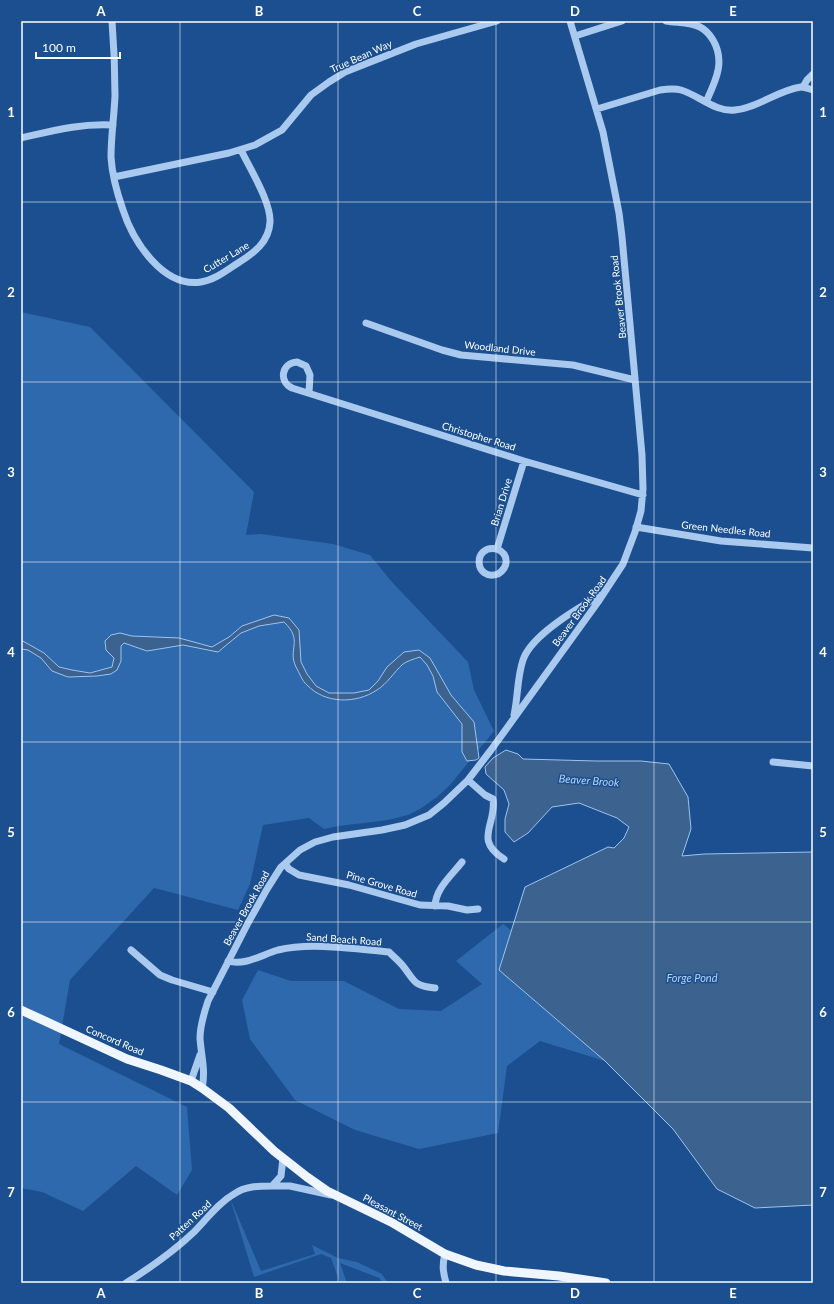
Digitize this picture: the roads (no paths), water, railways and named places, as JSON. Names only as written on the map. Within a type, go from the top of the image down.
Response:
[{"type":"main road","name":"Concord Road","points":[[21,1010],[127,1059],[191,1081],[202,1088]]},
{"type":"main road","name":"Pleasant Street","points":[[202,1088],[229,1108],[283,1158],[307,1177],[339,1197],[391,1222],[445,1254],[476,1265],[504,1271],[559,1276],[606,1283]]},
{"type":"street","name":"Cutter Lane","points":[[112,21],[115,96],[111,157],[114,177],[128,222],[138,241],[152,259],[164,271],[176,279],[189,282],[202,282],[214,278],[255,252],[264,242],[269,230],[270,216],[266,202],[241,150]]},
{"type":"street","name":"True Bean Way","points":[[114,177],[241,150],[262,142],[282,130],[311,95],[345,72],[416,44],[497,21]]},
{"type":"street","name":"Beaver Brook Road","points":[[202,1088],[204,1078],[200,1036],[204,1014],[228,961],[276,873],[300,850],[315,842],[333,837],[394,828],[429,815],[444,803],[470,777],[491,750],[603,594],[623,564],[636,527],[643,495],[642,455],[619,216],[606,144],[570,21]]},
{"type":"street","points":[[575,36],[622,21]]},
{"type":"street","points":[[666,21],[702,27],[710,35],[714,42],[717,50],[719,67],[717,77],[706,102]]},
{"type":"street","points":[[803,87],[813,74]]},
{"type":"street","points":[[597,109],[660,90],[668,89],[681,90],[722,109],[739,110],[750,107],[778,94],[803,87],[813,90]]},
{"type":"street","points":[[21,138],[70,126],[89,124],[113,125]]},
{"type":"street","name":"Woodland Drive","points":[[366,323],[442,350],[462,355],[573,365],[635,380]]},
{"type":"street","name":"Christopher Road","points":[[309,393],[310,375],[306,366],[297,362],[288,365],[283,374],[284,380],[286,384],[292,388],[524,461],[643,495]]},
{"type":"street","name":"Brian Drive","points":[[497,549],[524,461]]},
{"type":"street","name":"Green Needles Road","points":[[636,527],[721,541],[813,548]]},
{"type":"street","points":[[513,718],[517,704],[520,672],[527,652],[536,640],[563,618],[603,594]]},
{"type":"street","points":[[772,762],[813,766]]},
{"type":"street","points":[[470,777],[485,795],[492,799],[494,806],[488,830],[488,838],[493,851],[504,859]]},
{"type":"street","points":[[435,906],[435,897],[438,891],[462,862]]},
{"type":"street","name":"Pine Grove Road","points":[[285,864],[289,869],[299,875],[349,884],[420,905],[448,906],[467,910],[478,909]]},
{"type":"street","name":"Sand Beach Road","points":[[228,961],[236,964],[278,950],[296,947],[322,947],[389,952],[403,966],[412,980],[424,987],[435,988]]},
{"type":"street","points":[[131,950],[160,975],[213,992]]},
{"type":"street","name":"Beaver Brook Road","points":[[191,1081],[201,1051]]},
{"type":"street","points":[[272,1186],[281,1176],[283,1158]]},
{"type":"street","name":"Patten Road","points":[[126,1283],[153,1265],[184,1241],[214,1210],[233,1194],[247,1188],[290,1186],[339,1197]]},
{"type":"street","points":[[445,1254],[442,1265],[446,1283]]},
{"type":"water","points":[[274,615],[289,618],[299,630],[301,662],[307,674],[316,686],[329,693],[354,693],[369,690],[378,681],[387,667],[404,652],[419,650],[430,658],[451,695],[474,722],[479,758],[476,760],[467,761],[462,752],[462,724],[437,692],[433,676],[427,665],[420,657],[403,664],[384,685],[369,695],[350,700],[332,699],[314,691],[302,679],[294,661],[293,635],[284,622],[259,626],[241,633],[218,652],[183,645],[147,651],[124,643],[121,646],[121,661],[117,670],[111,674],[97,676],[68,677],[52,671],[41,658],[28,650],[21,649],[21,640],[44,653],[59,667],[90,673],[112,667],[114,658],[106,650],[105,641],[111,635],[120,633],[132,636],[179,638],[212,647],[229,637],[242,626]]},
{"type":"water","name":"Forge Pond","points":[[506,750],[518,754],[523,759],[641,761],[669,764],[688,797],[691,829],[682,856],[704,854],[813,852],[813,1205],[755,1208],[717,1189],[673,1129],[605,1061],[499,970],[525,887],[608,847],[614,848],[624,838],[629,827],[617,818],[579,803],[552,807],[528,833],[514,842],[505,832],[505,819],[509,804],[504,790],[486,774],[485,767],[493,758]]},
{"type":"water label","name":"Beaver Brook","points":[[589,780]]}]
